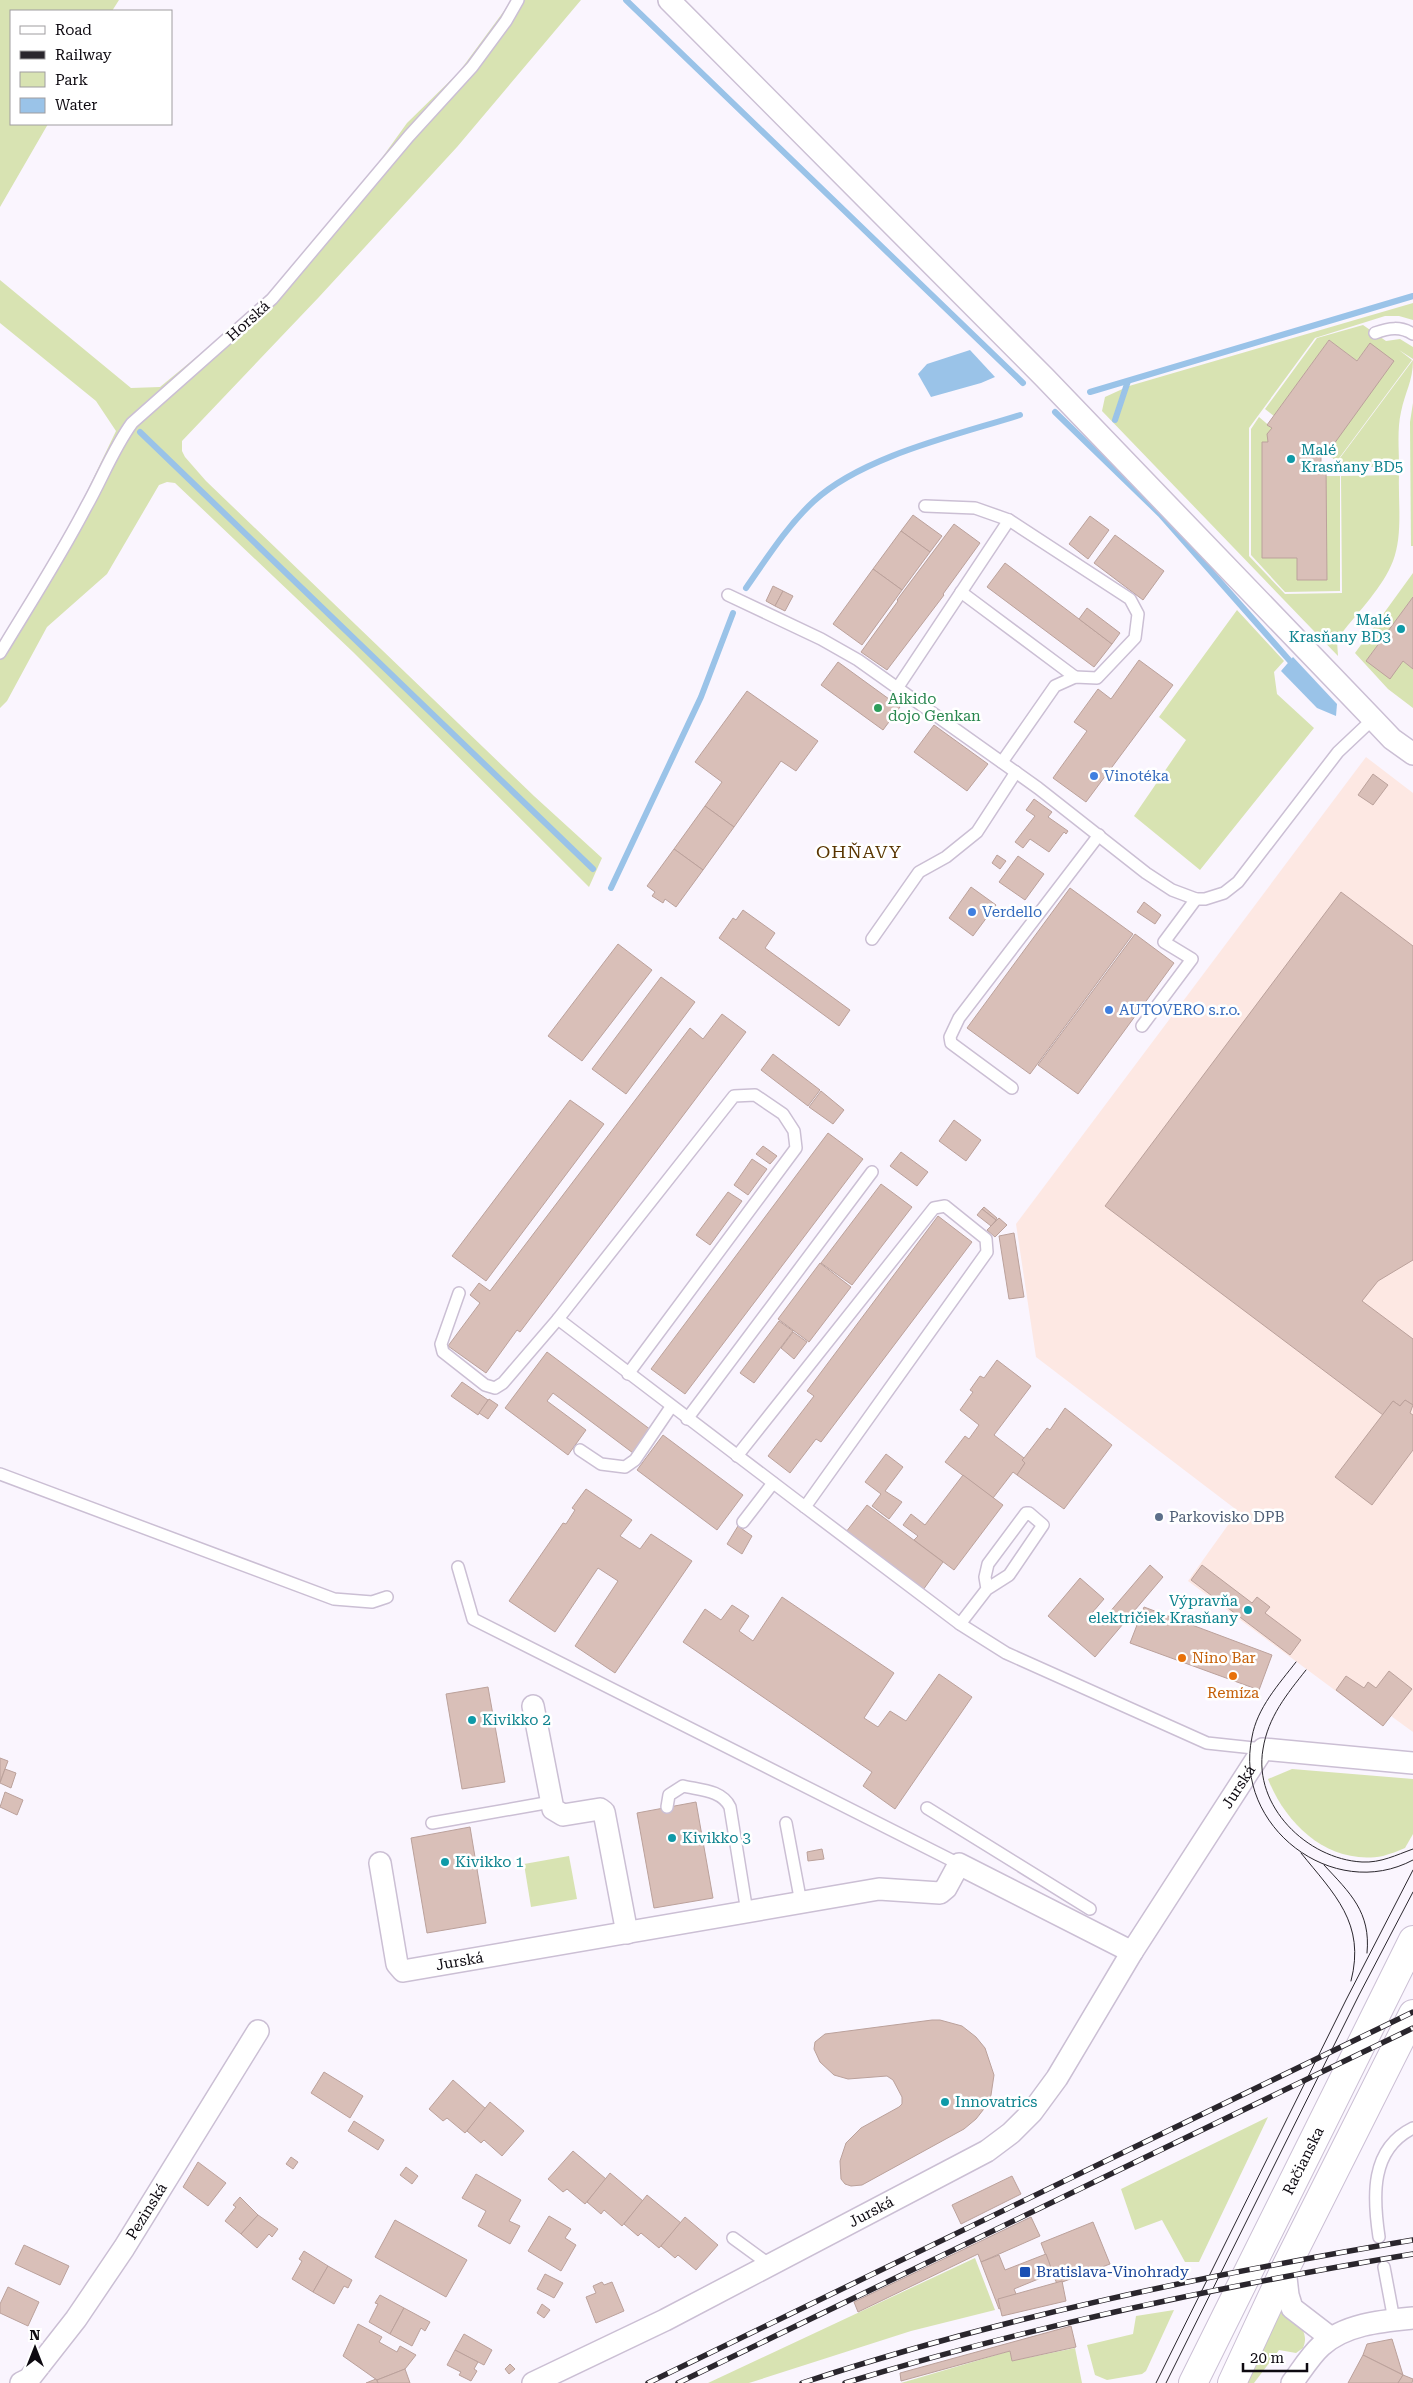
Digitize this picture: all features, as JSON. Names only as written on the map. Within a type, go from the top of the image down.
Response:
[{"type":"main road","name":"Račianska","points":[[1193,2383],[1413,1940]]},
{"type":"main road","name":"Račianska","points":[[1232,2383],[1285,2269],[1413,2014]]},
{"type":"street","points":[[669,0],[1058,390],[1373,720],[1392,739],[1413,754]]},
{"type":"street","points":[[534,1706],[553,1810],[562,1815],[600,1809],[604,1812],[626,1933]]},
{"type":"street","name":"Jurská","points":[[533,2383],[665,2320],[987,2151],[1011,2133],[1032,2112],[1057,2078],[1132,1952],[1262,1749],[1413,1763]]},
{"type":"street","name":"Jurská","points":[[380,1863],[397,1964],[403,1971],[879,1889],[940,1893],[946,1888],[959,1864]]},
{"type":"street","points":[[959,1864],[1132,1952]]},
{"type":"street","name":"Pezinská","points":[[21,2383],[29,2379],[76,2319],[124,2248],[258,2031]]},
{"type":"street","points":[[1285,2269],[1288,2295],[1292,2308],[1331,2338]]},
{"type":"street","points":[[1292,2383],[1320,2347],[1331,2338],[1355,2328],[1404,2319]]},
{"type":"lane","name":"Horská","points":[[0,654],[68,541],[117,444],[132,423],[272,299],[409,136],[472,67],[506,21],[518,0]]},
{"type":"lane","points":[[1375,333],[1389,328],[1404,329],[1413,334]]},
{"type":"lane","points":[[925,506],[975,508],[1010,520],[1130,599],[1136,606],[1138,614],[1135,638],[1097,678],[1075,678],[1055,686],[1002,762]]},
{"type":"lane","points":[[898,687],[1010,520]]},
{"type":"lane","points":[[961,592],[1075,678]]},
{"type":"lane","points":[[728,595],[822,639],[858,660],[1016,772],[1159,882],[1172,890],[1196,899],[1213,898],[1230,890],[1238,882],[1338,752],[1373,720]]},
{"type":"lane","points":[[872,939],[919,872],[946,857],[977,832],[1016,772]]},
{"type":"lane","points":[[1012,1088],[951,1043],[950,1038],[959,1018],[1099,835]]},
{"type":"lane","points":[[1142,1026],[1192,959],[1164,942],[1196,899]]},
{"type":"lane","points":[[459,1292],[441,1348],[442,1352],[485,1386],[495,1388],[503,1383],[558,1319],[734,1096],[755,1095],[783,1114],[794,1131],[796,1148],[628,1374]]},
{"type":"lane","points":[[687,1419],[872,1172]]},
{"type":"lane","points":[[737,1456],[934,1208],[945,1206],[986,1239],[987,1252],[805,1507]]},
{"type":"lane","points":[[558,1319],[671,1407],[960,1624],[1006,1653],[1207,1743],[1262,1749]]},
{"type":"lane","points":[[580,1450],[601,1464],[625,1468],[635,1460],[671,1407]]},
{"type":"lane","points":[[0,1474],[334,1599],[372,1602],[387,1598]]},
{"type":"lane","points":[[744,1522],[773,1483]]},
{"type":"lane","points":[[960,1624],[987,1589],[998,1584],[1009,1574],[1043,1525],[1029,1513],[1026,1513],[988,1564],[985,1577],[987,1589]]},
{"type":"lane","points":[[458,1567],[474,1619],[959,1864]]},
{"type":"lane","points":[[667,1807],[669,1795],[683,1786],[710,1792],[726,1800],[730,1807],[747,1912]]},
{"type":"lane","points":[[432,1823],[551,1802]]},
{"type":"lane","points":[[927,1808],[1090,1909]]},
{"type":"lane","points":[[786,1823],[801,1903]]},
{"type":"lane","points":[[1379,2237],[1374,2198],[1378,2174],[1384,2156],[1394,2142],[1413,2128]]},
{"type":"lane","points":[[733,2238],[770,2265]]},
{"type":"lane","points":[[1384,2267],[1404,2319]]},
{"type":"shaded area","points":[[1366,757],[1413,793],[1413,1732],[1391,1716],[1383,1726],[1188,1581],[1238,1511],[1036,1357],[1016,1224]]},
{"type":"green space","points":[[0,0],[119,0],[113,10],[10,10],[10,125],[47,125],[0,207]]},
{"type":"green space","points":[[512,0],[581,0],[457,147],[319,297],[182,441],[182,451],[206,481],[534,796],[602,858],[589,887],[353,652],[175,483],[167,482],[159,485],[107,574],[47,627],[7,701],[0,708],[0,641],[64,539],[116,431],[96,401],[0,323],[0,280],[131,388],[160,387],[263,302],[353,198],[407,123],[459,72]]},
{"type":"green space","points":[[1413,303],[1413,320],[1399,316],[1385,316],[1315,338],[1249,428],[1249,556],[1285,594],[1342,593],[1341,476],[1399,475],[1399,529],[1393,561],[1377,589],[1341,634],[1337,641],[1338,656],[1102,411],[1105,397],[1129,386]]},
{"type":"green space","points":[[1363,325],[1386,341],[1400,339],[1413,347],[1413,359],[1399,350],[1412,360],[1337,461],[1326,454],[1370,343],[1357,361],[1329,340],[1274,416],[1265,409],[1317,338]]},
{"type":"green space","points":[[1413,360],[1412,374],[1400,419],[1399,467],[1337,467],[1337,462]]},
{"type":"green space","points":[[1413,403],[1413,546],[1411,546],[1410,422]]},
{"type":"green space","points":[[1259,417],[1272,428],[1268,434],[1268,442],[1262,442],[1262,558],[1297,558],[1297,580],[1326,580],[1326,476],[1340,476],[1340,591],[1285,592],[1251,555],[1251,429]]},
{"type":"green space","points":[[1413,573],[1413,597],[1366,661],[1403,661],[1413,669],[1413,708],[1388,689],[1355,653]]},
{"type":"green space","points":[[1237,610],[1284,661],[1274,672],[1277,694],[1314,728],[1200,870],[1134,816],[1186,740],[1159,717]]},
{"type":"green space","points":[[1292,1769],[1413,1779],[1413,1834],[1405,1848],[1383,1856],[1363,1857],[1345,1855],[1312,1839],[1286,1812],[1268,1779]]},
{"type":"green space","points":[[569,1856],[577,1899],[531,1907],[524,1864]]},
{"type":"green space","points":[[1268,2117],[1199,2262],[1185,2262],[1162,2220],[1135,2230],[1121,2189]]},
{"type":"green space","points":[[975,2258],[995,2310],[911,2331],[749,2383],[708,2383]]},
{"type":"green space","points":[[1282,2309],[1296,2321],[1303,2331],[1305,2342],[1303,2348],[1296,2353],[1279,2350],[1254,2383],[1243,2383]]},
{"type":"green space","points":[[1174,2310],[1146,2371],[1142,2374],[1107,2380],[1095,2375],[1087,2345],[1133,2334],[1136,2316]]},
{"type":"green space","points":[[1075,2348],[1082,2383],[901,2383],[1010,2351],[1012,2361]]},
{"type":"water","points":[[970,350],[995,377],[981,383],[931,397],[918,374],[927,364]]},
{"type":"water","points":[[1293,657],[1337,704],[1336,716],[1317,708],[1281,671]]},
{"type":"building","name":"Malé Krasňany BD5","points":[[1329,340],[1357,361],[1370,343],[1394,361],[1326,455],[1321,452],[1321,464],[1326,464],[1327,580],[1297,580],[1297,558],[1262,558],[1262,442],[1268,442],[1267,434],[1272,428],[1267,425]]},
{"type":"building","points":[[913,515],[942,536],[930,552],[901,531]]},
{"type":"building","points":[[1090,516],[1109,530],[1088,559],[1069,544]]},
{"type":"building","points":[[954,524],[980,543],[944,595],[887,670],[861,652]]},
{"type":"building","points":[[901,531],[930,552],[902,590],[873,569]]},
{"type":"building","points":[[1115,535],[1164,571],[1143,600],[1094,563]]},
{"type":"building","points":[[1005,563],[1112,644],[1094,667],[987,587]]},
{"type":"building","points":[[873,569],[902,590],[862,645],[833,624]]},
{"type":"building","points":[[773,586],[783,591],[775,606],[766,601]]},
{"type":"building","points":[[783,591],[793,596],[785,611],[775,606]]},
{"type":"building","name":"Malé Krasňany BD3","points":[[1413,597],[1413,669],[1403,661],[1390,679],[1366,661]]},
{"type":"building","points":[[1087,608],[1120,633],[1112,644],[1079,619]]},
{"type":"building","points":[[1139,660],[1173,685],[1086,802],[1053,778],[1087,731],[1074,722],[1098,689],[1111,699]]},
{"type":"building","points":[[838,662],[900,707],[883,730],[821,685]]},
{"type":"building","points":[[747,691],[818,741],[796,771],[781,761],[734,827],[705,806],[722,782],[695,762]]},
{"type":"building","points":[[934,725],[988,764],[967,791],[914,752]]},
{"type":"building","points":[[1373,774],[1388,785],[1373,805],[1358,795]]},
{"type":"building","points":[[1034,799],[1052,812],[1048,817],[1068,831],[1066,834],[1064,832],[1049,852],[1030,839],[1023,848],[1015,842],[1035,816],[1026,810]]},
{"type":"building","points":[[705,806],[734,827],[703,870],[674,849]]},
{"type":"building","points":[[674,849],[703,870],[676,907],[665,899],[663,903],[652,896],[655,892],[647,886]]},
{"type":"building","points":[[997,855],[1006,861],[1000,869],[992,863]]},
{"type":"building","points":[[1018,856],[1044,874],[1025,900],[999,882]]},
{"type":"building","name":"Verdello","points":[[971,887],[996,905],[973,936],[949,918]]},
{"type":"building","points":[[1070,888],[1133,934],[1030,1074],[967,1028]]},
{"type":"building","points":[[1341,892],[1413,946],[1413,1260],[1378,1281],[1362,1301],[1413,1339],[1413,1405],[1405,1400],[1400,1406],[1393,1401],[1383,1415],[1105,1206]]},
{"type":"building","points":[[1144,902],[1161,915],[1155,924],[1137,912]]},
{"type":"building","points":[[743,910],[775,933],[765,948],[850,1010],[839,1026],[719,938],[733,918],[736,920]]},
{"type":"building","name":"AUTOVERO s.r.o.","points":[[1135,934],[1174,963],[1078,1094],[1038,1065]]},
{"type":"building","points":[[618,944],[652,970],[582,1061],[548,1036]]},
{"type":"building","points":[[661,977],[695,1002],[626,1094],[592,1069]]},
{"type":"building","points":[[722,1014],[746,1032],[520,1332],[517,1330],[486,1373],[448,1346],[480,1303],[470,1295],[479,1283],[490,1291],[690,1028],[703,1039]]},
{"type":"building","points":[[773,1054],[820,1090],[808,1106],[761,1070]]},
{"type":"building","points":[[821,1091],[844,1110],[833,1124],[809,1107]]},
{"type":"building","points":[[570,1100],[604,1124],[486,1281],[452,1256]]},
{"type":"building","points":[[954,1120],[981,1140],[966,1161],[939,1141]]},
{"type":"building","points":[[828,1133],[863,1159],[685,1394],[651,1369]]},
{"type":"building","points":[[763,1146],[777,1156],[770,1164],[756,1154]]},
{"type":"building","points":[[901,1152],[928,1172],[917,1186],[890,1166]]},
{"type":"building","points":[[752,1159],[767,1169],[748,1195],[734,1185]]},
{"type":"building","points":[[881,1184],[912,1207],[852,1285],[821,1263]]},
{"type":"building","points":[[728,1192],[742,1201],[710,1245],[696,1235]]},
{"type":"building","points":[[984,1207],[997,1218],[996,1220],[982,1209]]},
{"type":"building","points":[[982,1209],[996,1220],[991,1226],[977,1215]]},
{"type":"building","points":[[938,1216],[972,1242],[821,1442],[816,1439],[790,1473],[768,1456],[814,1396],[807,1391]]},
{"type":"building","points":[[999,1218],[1007,1225],[995,1237],[987,1230]]},
{"type":"building","points":[[1014,1233],[1024,1297],[1009,1299],[999,1236]]},
{"type":"building","points":[[820,1263],[851,1287],[809,1342],[778,1319]]},
{"type":"building","points":[[779,1321],[793,1331],[754,1383],[740,1373]]},
{"type":"building","points":[[793,1332],[807,1342],[794,1359],[781,1348]]},
{"type":"building","points":[[547,1352],[651,1430],[633,1453],[553,1393],[547,1401],[586,1430],[568,1455],[505,1408]]},
{"type":"building","points":[[997,1360],[1031,1386],[994,1435],[1024,1458],[1022,1460],[1025,1463],[1017,1475],[1013,1472],[993,1498],[945,1462],[965,1436],[969,1439],[979,1425],[960,1410],[973,1392],[970,1390],[980,1376],[984,1378]]},
{"type":"building","points":[[462,1382],[488,1400],[478,1415],[451,1396]]},
{"type":"building","points":[[489,1399],[498,1405],[488,1419],[479,1413]]},
{"type":"building","points":[[1405,1400],[1413,1405],[1410,1413],[1413,1415],[1413,1450],[1372,1505],[1335,1477],[1393,1401],[1400,1406]]},
{"type":"building","points":[[1065,1408],[1112,1445],[1064,1509],[1017,1475],[1025,1463],[1022,1460],[1047,1428],[1050,1430]]},
{"type":"building","points":[[663,1435],[743,1495],[717,1530],[637,1470]]},
{"type":"building","points":[[886,1454],[903,1467],[885,1491],[902,1502],[889,1519],[872,1506],[881,1494],[865,1482]]},
{"type":"building","points":[[963,1475],[1003,1505],[954,1570],[914,1540],[918,1536],[903,1525],[911,1514],[925,1525]]},
{"type":"building","points":[[586,1489],[632,1520],[620,1536],[640,1549],[651,1534],[692,1561],[615,1673],[575,1646],[618,1581],[598,1568],[555,1632],[509,1601],[563,1523],[566,1524],[575,1510],[572,1508]]},
{"type":"building","points":[[867,1505],[943,1562],[923,1590],[846,1532]]},
{"type":"building","points":[[738,1526],[752,1536],[742,1554],[727,1544]]},
{"type":"building","points":[[1150,1565],[1163,1577],[1095,1657],[1048,1616],[1080,1578],[1104,1599],[1092,1613],[1102,1621]]},
{"type":"building","name":"Výpravňa električiek Krasňany","points":[[1202,1565],[1252,1603],[1257,1597],[1270,1607],[1265,1613],[1301,1640],[1290,1655],[1191,1580]]},
{"type":"building","points":[[782,1597],[894,1673],[864,1718],[878,1727],[890,1711],[906,1721],[939,1674],[972,1697],[895,1809],[863,1786],[872,1772],[683,1642],[705,1609],[721,1620],[732,1605],[749,1616],[739,1631],[753,1641]]},
{"type":"building","points":[[1144,1607],[1272,1655],[1259,1690],[1130,1643]]},
{"type":"building","points":[[1389,1671],[1412,1689],[1383,1726],[1336,1690],[1346,1676],[1364,1688],[1368,1682],[1376,1688]]},
{"type":"building","name":"Kivikko 2","points":[[488,1687],[505,1782],[462,1789],[446,1694]]},
{"type":"building","points":[[0,1758],[8,1761],[0,1782]]},
{"type":"building","points":[[5,1769],[16,1773],[11,1788],[0,1783]]},
{"type":"building","points":[[5,1792],[23,1800],[17,1815],[0,1807]]},
{"type":"building","name":"Kivikko 3","points":[[696,1802],[713,1898],[654,1908],[637,1813]]},
{"type":"building","name":"Kivikko 1","points":[[470,1827],[486,1923],[427,1933],[411,1838]]},
{"type":"building","points":[[822,1849],[824,1859],[808,1861],[807,1852]]},
{"type":"building","name":"Innovatrics","points":[[940,2020],[962,2026],[976,2037],[985,2048],[994,2075],[991,2095],[987,2105],[976,2119],[964,2129],[862,2185],[851,2186],[845,2184],[841,2179],[840,2161],[846,2143],[861,2128],[899,2107],[902,2104],[902,2097],[893,2080],[887,2076],[848,2079],[834,2075],[820,2062],[814,2049],[815,2042],[825,2034]]},
{"type":"building","points":[[324,2072],[363,2096],[350,2118],[311,2093]]},
{"type":"building","points":[[453,2080],[486,2109],[465,2133],[447,2118],[443,2121],[429,2109]]},
{"type":"building","points":[[490,2102],[524,2131],[502,2156],[484,2140],[481,2143],[467,2131]]},
{"type":"building","points":[[354,2121],[384,2140],[378,2150],[348,2131]]},
{"type":"building","points":[[573,2151],[606,2179],[585,2204],[567,2189],[563,2192],[548,2179]]},
{"type":"building","points":[[291,2157],[298,2162],[293,2169],[286,2164]]},
{"type":"building","points":[[198,2162],[226,2183],[208,2206],[183,2187]]},
{"type":"building","points":[[406,2167],[418,2176],[412,2184],[400,2175]]},
{"type":"building","points":[[610,2173],[643,2201],[622,2226],[604,2210],[601,2214],[587,2202]]},
{"type":"building","points":[[476,2174],[521,2200],[509,2221],[520,2226],[510,2244],[478,2226],[486,2211],[462,2198]]},
{"type":"building","points":[[1012,2176],[1021,2194],[961,2224],[952,2205]]},
{"type":"building","points":[[647,2195],[681,2223],[659,2248],[641,2233],[638,2236],[624,2224]]},
{"type":"building","points":[[240,2197],[258,2215],[241,2234],[225,2221],[236,2207],[233,2205]]},
{"type":"building","points":[[258,2215],[278,2229],[272,2237],[269,2234],[257,2248],[241,2234]]},
{"type":"building","points":[[549,2216],[571,2229],[565,2238],[576,2245],[561,2271],[528,2251]]},
{"type":"building","points":[[685,2217],[718,2245],[696,2270],[678,2255],[675,2258],[661,2246]]},
{"type":"building","points":[[1031,2217],[1040,2236],[981,2262],[978,2254],[858,2312],[854,2302]]},
{"type":"building","points":[[395,2220],[467,2260],[446,2297],[375,2257]]},
{"type":"building","name":"Bratislava-Vinohrady","points":[[1093,2222],[1110,2264],[1057,2284],[1041,2243]]},
{"type":"building","points":[[24,2245],[69,2266],[60,2285],[15,2264]]},
{"type":"building","points":[[304,2251],[328,2266],[313,2292],[292,2279],[302,2261],[299,2259]]},
{"type":"building","points":[[1046,2254],[1053,2273],[1014,2289],[1019,2301],[999,2309],[981,2262],[999,2255],[1005,2270]]},
{"type":"building","points":[[328,2266],[352,2280],[348,2288],[344,2286],[334,2304],[313,2292]]},
{"type":"building","points":[[545,2274],[563,2283],[554,2298],[537,2289]]},
{"type":"building","points":[[1062,2281],[1066,2301],[1002,2316],[998,2299]]},
{"type":"building","points":[[602,2282],[604,2285],[612,2282],[624,2311],[596,2323],[586,2297],[596,2293],[593,2286]]},
{"type":"building","points":[[8,2287],[39,2302],[28,2326],[0,2313],[0,2304]]},
{"type":"building","points":[[380,2295],[404,2308],[390,2334],[369,2322],[378,2304],[375,2303]]},
{"type":"building","points":[[542,2304],[550,2310],[544,2318],[537,2313]]},
{"type":"building","points":[[404,2308],[430,2322],[425,2331],[421,2328],[412,2346],[390,2334]]},
{"type":"building","points":[[358,2324],[382,2337],[379,2342],[397,2352],[400,2346],[416,2355],[405,2369],[377,2380],[343,2356]]},
{"type":"building","points":[[1071,2326],[1076,2347],[1012,2361],[1010,2351],[901,2381],[900,2373]]},
{"type":"building","points":[[464,2334],[492,2350],[484,2365],[455,2350]]},
{"type":"building","points":[[1392,2339],[1403,2375],[1363,2355],[1367,2344]]},
{"type":"building","points":[[455,2350],[478,2362],[474,2369],[477,2371],[471,2381],[459,2375],[461,2372],[447,2365]]},
{"type":"building","points":[[1363,2355],[1403,2375],[1398,2383],[1348,2383]]},
{"type":"building","points":[[510,2364],[515,2369],[509,2374],[505,2369]]},
{"type":"building","points":[[405,2369],[410,2383],[378,2383],[377,2380]]},
{"type":"building","points":[[1403,2375],[1413,2379],[1412,2383],[1398,2383]]},
{"type":"building","points":[[376,2379],[378,2383],[366,2383]]},
{"type":"waterway","points":[[626,0],[1023,383]]},
{"type":"waterway","points":[[1090,392],[1413,296]]},
{"type":"waterway","points":[[1115,420],[1128,381]]},
{"type":"waterway","points":[[1055,412],[1160,514],[1290,661]]},
{"type":"waterway","points":[[746,588],[795,521],[814,501],[834,485],[884,459],[940,439],[1020,415]]},
{"type":"waterway","points":[[140,432],[593,869]]},
{"type":"waterway","points":[[611,888],[701,697],[733,613]]},
{"type":"tram line","points":[[1296,1662],[1264,1706],[1252,1737],[1250,1770],[1258,1800],[1273,1826],[1295,1848],[1322,1863],[1351,1871],[1382,1871],[1413,1860]]},
{"type":"tram line","points":[[1306,1670],[1279,1706],[1269,1727],[1263,1749],[1262,1770],[1267,1790],[1275,1809],[1288,1826],[1304,1840],[1322,1851],[1342,1859],[1362,1862],[1376,1861],[1413,1849]]},
{"type":"tram line","points":[[1301,1853],[1335,1896],[1350,1926],[1354,1942],[1355,1961],[1351,1981]]},
{"type":"tram line","points":[[1324,1865],[1357,1904],[1366,1926],[1367,1953]]},
{"type":"tram line","points":[[1156,2383],[1346,2000],[1413,1870]]},
{"type":"tram line","points":[[1166,2383],[1359,1995],[1413,1892]]},
{"type":"railway","points":[[648,2383],[1413,2012]]},
{"type":"railway","points":[[678,2383],[1413,2028]]},
{"type":"railway","points":[[802,2383],[877,2359],[1028,2318],[1182,2283],[1413,2240]]},
{"type":"railway","points":[[845,2383],[985,2343],[1127,2309],[1341,2266],[1413,2254]]},
{"type":"place","name":"Malé Krasňany BD5","points":[[1291,459]]},
{"type":"place","name":"Malé Krasňany BD3","points":[[1401,629]]},
{"type":"place","name":"Aikido dojo Genkan","points":[[878,708]]},
{"type":"place","name":"Vinotéka","points":[[1094,776]]},
{"type":"place","name":"Verdello","points":[[972,912]]},
{"type":"place","name":"AUTOVERO s.r.o.","points":[[1109,1010]]},
{"type":"place","name":"Parkovisko DPB","points":[[1159,1517]]},
{"type":"place","name":"Výpravňa električiek Krasňany","points":[[1248,1610]]},
{"type":"place","name":"Nino Bar","points":[[1182,1658]]},
{"type":"place","name":"Remíza","points":[[1233,1676]]},
{"type":"place","name":"Kivikko 2","points":[[472,1720]]},
{"type":"place","name":"Kivikko 3","points":[[672,1838]]},
{"type":"place","name":"Kivikko 1","points":[[445,1862]]},
{"type":"place","name":"Innovatrics","points":[[945,2102]]},
{"type":"place","name":"Bratislava-Vinohrady","points":[[1025,2272]]},
{"type":"district","name":"OHŇAVY","points":[[859,851]]}]
